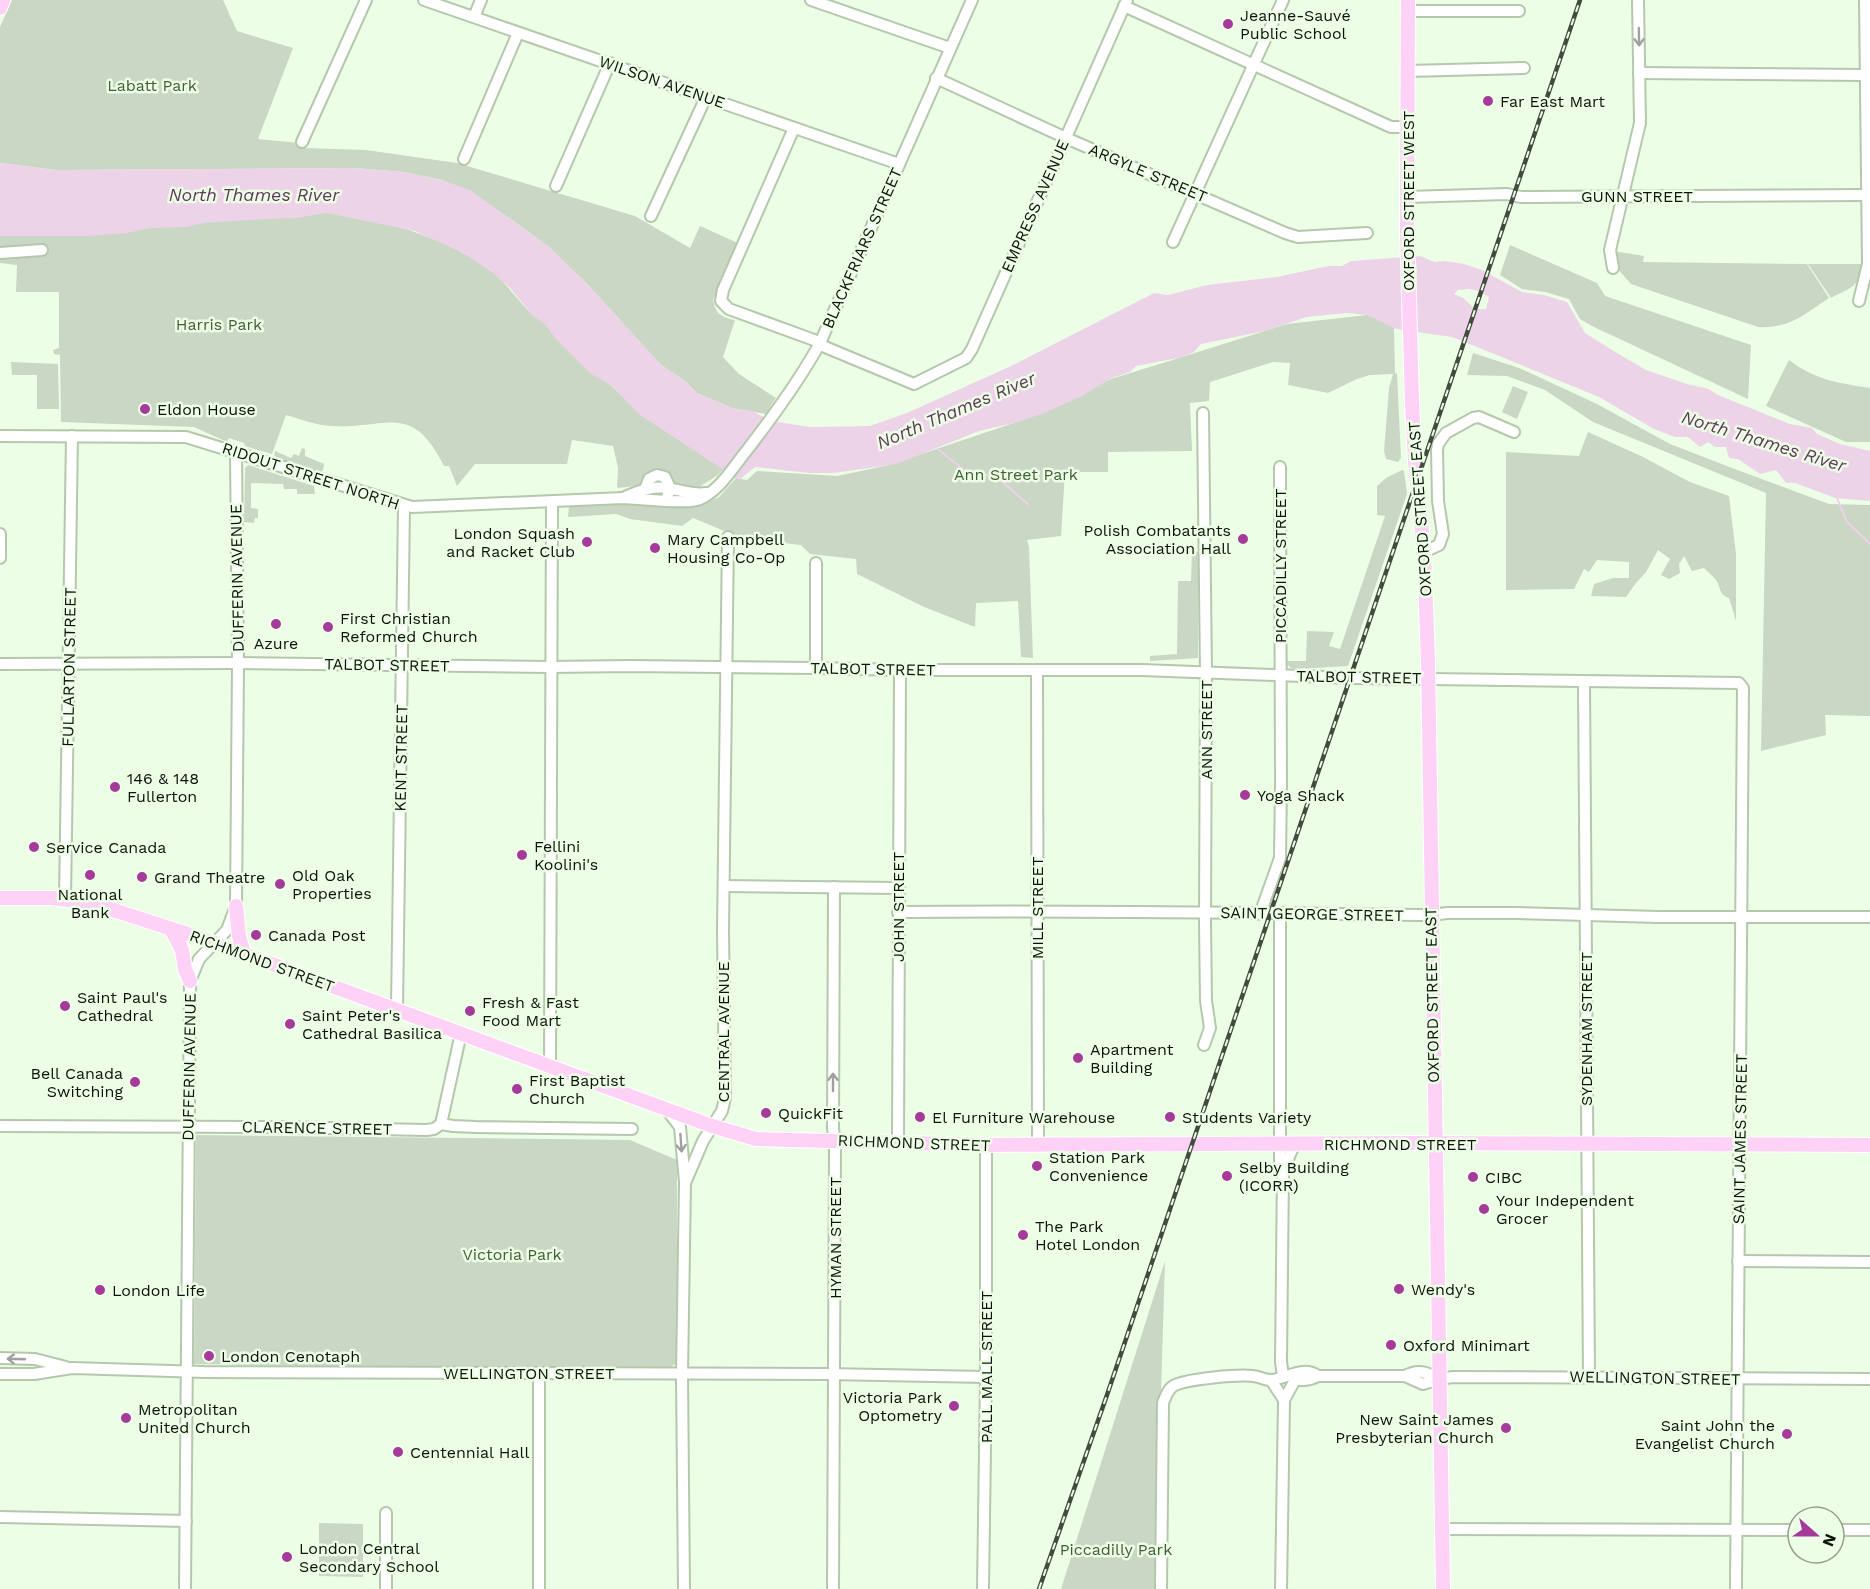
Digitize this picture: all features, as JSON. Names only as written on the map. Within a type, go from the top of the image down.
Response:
[{"type":"main road","points":[[0,8],[3,0]]},
{"type":"main road","name":"OXFORD STREET WEST","points":[[1408,5],[1407,231],[1412,402]]},
{"type":"main road","name":"OXFORD STREET EAST","points":[[1412,402],[1415,461],[1425,552],[1429,679],[1443,1589]]},
{"type":"main road","name":"RICHMOND STREET","points":[[0,898],[65,899],[95,904],[171,928],[712,1126],[756,1139],[986,1145],[1870,1145]]},
{"type":"main road","points":[[236,906],[239,936],[244,954]]},
{"type":"main road","points":[[171,928],[182,950],[184,969],[190,981]]},
{"type":"street","points":[[302,142],[366,0]]},
{"type":"street","name":"WILSON AVENUE","points":[[424,0],[899,164]]},
{"type":"street","points":[[474,17],[481,0]]},
{"type":"street","points":[[811,0],[950,48]]},
{"type":"street","name":"BLACKFRIARS STREET","points":[[724,479],[794,387],[820,343],[972,0]]},
{"type":"street","points":[[1173,242],[1283,0]]},
{"type":"street","points":[[1613,268],[1610,250],[1640,123],[1638,0]]},
{"type":"street","points":[[1859,301],[1868,264],[1865,0]]},
{"type":"street","points":[[1126,3],[1391,127],[1407,127]]},
{"type":"street","name":"EMPRESS AVENUE","points":[[820,343],[914,384],[966,358],[1126,3]]},
{"type":"street","points":[[1408,5],[1519,11]]},
{"type":"street","points":[[464,159],[518,33]]},
{"type":"street","points":[[556,186],[610,63]]},
{"type":"street","points":[[1408,71],[1524,68]]},
{"type":"street","points":[[1640,73],[1866,75]]},
{"type":"street","name":"ARGYLE STREET","points":[[936,78],[1066,138],[1285,233],[1298,237],[1367,233]]},
{"type":"street","points":[[651,216],[706,97]]},
{"type":"street","points":[[794,128],[723,290],[721,301],[729,309],[820,343]]},
{"type":"street","name":"GUNN STREET","points":[[1407,197],[1507,194],[1521,197],[1867,195]]},
{"type":"street","points":[[0,253],[42,250]]},
{"type":"street","name":"ANN STREET","points":[[1203,413],[1206,1001],[1210,1028],[1204,1045]]},
{"type":"street","points":[[1425,552],[1438,545],[1443,534],[1438,501],[1437,450],[1440,439],[1460,425],[1479,417],[1514,432]]},
{"type":"street","name":"RIDOUT STREET NORTH","points":[[0,436],[186,437],[405,506],[623,498],[695,501],[709,493],[724,479]]},
{"type":"street","name":"FULLARTON STREET","points":[[65,899],[72,436]]},
{"type":"street","name":"DUFFERIN AVENUE","points":[[185,1589],[190,981],[199,960],[227,930],[236,906],[238,663],[236,452]]},
{"type":"street","name":"PICCADILLY STREET","points":[[1260,914],[1280,858],[1280,467]]},
{"type":"street","name":"RIDOUT STREET NORTH","points":[[623,498],[645,489],[649,479],[657,475],[665,477],[670,488],[696,494],[709,493]]},
{"type":"street","points":[[666,501],[670,488]]},
{"type":"street","points":[[550,1065],[552,502]]},
{"type":"street","name":"KENT STREET","points":[[398,1010],[405,506]]},
{"type":"street","points":[[0,534],[0,558]]},
{"type":"street","name":"CENTRAL AVENUE","points":[[684,1589],[682,1374],[685,1183],[698,1151],[722,1111],[725,1098],[724,886],[728,537]]},
{"type":"street","points":[[816,563],[816,668]]},
{"type":"street","name":"TALBOT STREET","points":[[0,664],[238,663],[900,670],[1143,670],[1206,674],[1429,679],[1739,683],[1743,688]]},
{"type":"street","name":"JOHN STREET","points":[[898,1143],[900,670]]},
{"type":"street","name":"MILL STREET","points":[[1037,670],[1038,1145]]},
{"type":"street","name":"SYDENHAM STREET","points":[[1584,682],[1589,1377]]},
{"type":"street","name":"SAINT JAMES STREET","points":[[1736,1589],[1743,688]]},
{"type":"street","points":[[724,886],[898,888]]},
{"type":"street","name":"HYMAN STREET","points":[[833,1589],[834,887]]},
{"type":"street","name":"SAINT GEORGE STREET","points":[[898,912],[1037,910],[1260,914],[1431,915],[1459,913],[1870,917]]},
{"type":"street","points":[[1280,914],[1281,1362],[1284,1378],[1281,1589]]},
{"type":"street","points":[[441,1124],[461,1033]]},
{"type":"street","points":[[665,1108],[680,1127],[685,1183]]},
{"type":"street","name":"CLARENCE STREET","points":[[0,1126],[426,1130],[441,1124],[476,1127],[632,1129]]},
{"type":"street","points":[[1282,1170],[1287,1164],[1288,1155],[1296,1144]]},
{"type":"street","name":"PALL MALL STREET","points":[[983,1589],[986,1145]]},
{"type":"street","points":[[1738,1261],[1870,1262]]},
{"type":"street","name":"WELLINGTON STREET","points":[[0,1358],[35,1359],[72,1368]]},
{"type":"street","name":"WELLINGTON STREET","points":[[0,1374],[34,1374],[72,1368],[186,1372],[834,1374],[986,1377]]},
{"type":"street","name":"WELLINGTON STREET","points":[[1161,1589],[1163,1403],[1173,1386],[1183,1382],[1219,1377],[1284,1378],[1296,1372],[1312,1372],[1318,1376],[1405,1376],[1423,1384],[1439,1378],[1870,1379]]},
{"type":"street","points":[[538,1589],[539,1374]]},
{"type":"street","points":[[1284,1378],[1284,1400]]},
{"type":"street","points":[[386,1513],[386,1589]]},
{"type":"street","points":[[0,1517],[186,1521]]},
{"type":"street","points":[[1442,1529],[1786,1530]]},
{"type":"street","points":[[1846,1530],[1870,1530]]},
{"type":"green space","name":"Labatt Park","points":[[12,0],[223,0],[237,31],[293,48],[258,139],[299,143],[304,148],[366,150],[457,163],[635,216],[690,248],[700,226],[740,244],[713,300],[720,314],[735,320],[723,357],[739,374],[776,398],[766,414],[732,408],[697,393],[685,381],[661,365],[588,285],[549,247],[502,213],[442,180],[404,172],[353,168],[56,170],[0,163],[0,27]]},
{"type":"green space","name":"Harris Park","points":[[344,211],[421,234],[475,260],[499,278],[524,306],[545,322],[620,394],[726,466],[718,475],[696,489],[658,484],[617,488],[618,468],[613,446],[572,440],[567,464],[475,464],[457,486],[449,466],[444,466],[432,445],[420,432],[408,425],[396,423],[331,426],[286,415],[272,454],[245,446],[244,443],[229,438],[227,442],[194,427],[61,422],[60,355],[54,354],[53,350],[59,348],[59,292],[16,292],[17,265],[0,263],[0,233]]},
{"type":"green space","points":[[1510,245],[1597,283],[1605,296],[1751,345],[1748,399],[1594,327],[1580,319],[1569,299],[1545,292],[1522,289],[1500,275]]},
{"type":"green space","points":[[1613,251],[1644,256],[1643,262],[1807,264],[1829,298],[1788,323],[1758,327],[1631,284],[1616,267]]},
{"type":"green space","points":[[1808,264],[1865,264],[1853,286],[1831,298]]},
{"type":"green space","name":"Ann Street Park","points":[[1367,315],[1394,326],[1401,458],[1398,462],[1386,459],[1384,451],[1389,388],[1393,374],[1370,375],[1328,393],[1288,385],[1290,363],[1273,362],[1210,382],[1209,401],[1190,403],[1192,451],[1108,452],[1108,472],[1065,472],[1061,536],[1027,540],[1033,658],[1021,657],[1018,601],[976,603],[975,627],[924,607],[857,574],[856,559],[810,554],[801,545],[757,540],[753,543],[693,518],[682,526],[630,519],[616,514],[568,517],[569,506],[706,503],[719,497],[736,478],[747,480],[757,471],[837,476],[889,465],[1028,418],[1111,379],[1287,324]]},
{"type":"green space","points":[[1473,353],[1519,368],[1597,404],[1670,444],[1740,471],[1829,504],[1870,505],[1870,716],[1825,715],[1826,735],[1761,751],[1766,493],[1593,422],[1545,390],[1507,376],[1467,375]]},
{"type":"green space","points":[[1789,360],[1818,376],[1870,388],[1870,442],[1846,442],[1766,406]]},
{"type":"green space","points":[[11,362],[58,364],[59,409],[37,409],[37,375],[12,375]]},
{"type":"green space","points":[[1513,386],[1528,392],[1517,419],[1502,412]]},
{"type":"green space","points":[[1588,432],[1690,482],[1729,496],[1736,554],[1736,621],[1729,598],[1721,592],[1713,576],[1704,568],[1692,571],[1684,556],[1679,564],[1680,573],[1669,579],[1661,575],[1670,559],[1658,550],[1646,572],[1626,597],[1591,596],[1594,584],[1613,578],[1629,578],[1629,562],[1597,560],[1589,572],[1584,569],[1574,589],[1506,590],[1506,452],[1579,456]]},
{"type":"green space","points":[[302,448],[305,449],[305,456],[324,464],[320,473],[274,456],[275,451],[291,458],[294,454],[299,456]]},
{"type":"green space","points":[[248,465],[314,486],[315,494],[297,494],[297,489],[284,489],[283,484],[251,483],[251,508],[258,509],[258,518],[255,518],[254,523],[244,522],[245,468]]},
{"type":"green space","points":[[1402,470],[1407,494],[1348,666],[1296,669],[1285,666],[1287,661],[1306,661],[1307,631],[1334,632],[1329,646],[1340,649],[1385,516],[1377,515],[1377,486],[1386,478]]},
{"type":"green space","points":[[1192,552],[1198,552],[1198,658],[1150,661],[1150,656],[1177,654],[1178,581],[1191,581]]},
{"type":"green space","name":"Victoria Park","points":[[196,1135],[630,1140],[677,1160],[677,1363],[664,1371],[194,1364]]},
{"type":"green space","name":"Piccadilly Park","points":[[1165,1261],[1155,1589],[1061,1589]]},
{"type":"green space","points":[[319,1523],[363,1524],[363,1577],[319,1576]]},
{"type":"water","name":"North Thames River","points":[[0,163],[56,170],[353,168],[404,172],[442,180],[470,190],[549,247],[588,285],[661,365],[685,381],[697,393],[732,408],[752,411],[771,421],[811,427],[870,426],[907,413],[1011,366],[1154,293],[1168,295],[1207,285],[1277,277],[1328,266],[1342,266],[1351,261],[1420,256],[1435,262],[1464,264],[1482,270],[1522,292],[1544,295],[1567,302],[1585,333],[1646,370],[1709,389],[1718,395],[1790,424],[1812,428],[1817,434],[1840,444],[1870,451],[1870,501],[1835,498],[1795,483],[1786,483],[1776,470],[1760,474],[1738,459],[1729,458],[1726,447],[1715,447],[1708,442],[1700,447],[1688,437],[1675,437],[1654,429],[1599,397],[1452,337],[1396,329],[1367,315],[1347,313],[1307,317],[1265,331],[1201,344],[1194,352],[1183,357],[1136,366],[1130,372],[1112,378],[1080,397],[1042,414],[979,431],[897,464],[834,473],[809,473],[755,467],[739,480],[640,415],[611,385],[591,374],[555,338],[545,324],[533,316],[510,288],[492,272],[463,253],[415,231],[326,213],[296,218],[204,223],[187,227],[151,228],[127,233],[87,236],[0,236]],"holes":[[[1458,290],[1479,291],[1489,297],[1486,309],[1475,309],[1463,298],[1454,294]]]},
{"type":"waterway","points":[[938,449],[965,471],[1000,480],[1028,504]]},
{"type":"waterway","points":[[1837,498],[1847,522],[1870,544]]},
{"type":"railway","points":[[1039,1589],[1107,1395],[1580,0]]},
{"type":"place","name":"Jeanne-Sauvé Public School","points":[[1228,24]]},
{"type":"place","name":"Far East Mart","points":[[1488,101]]},
{"type":"place","name":"Eldon House","points":[[145,409]]},
{"type":"place","name":"Polish Combatants Association Hall","points":[[1243,539]]},
{"type":"place","name":"London Squash and Racket Club","points":[[587,542]]},
{"type":"place","name":"Mary Campbell Housing Co-Op","points":[[655,548]]},
{"type":"place","name":"Azure","points":[[276,624]]},
{"type":"place","name":"First Christian Reformed Church","points":[[328,627]]},
{"type":"place","name":"146 & 148 Fullerton","points":[[115,787]]},
{"type":"place","name":"Yoga Shack","points":[[1245,795]]},
{"type":"place","name":"Service Canada","points":[[34,847]]},
{"type":"place","name":"Fellini Koolini's","points":[[522,855]]},
{"type":"place","name":"National Bank","points":[[90,875]]},
{"type":"place","name":"Grand Theatre","points":[[142,877]]},
{"type":"place","name":"Old Oak Properties","points":[[280,884]]},
{"type":"place","name":"Canada Post","points":[[256,935]]},
{"type":"place","name":"Saint Paul's Cathedral","points":[[65,1006]]},
{"type":"place","name":"Fresh & Fast Food Mart","points":[[470,1011]]},
{"type":"place","name":"Saint Peter's Cathedral Basilica","points":[[290,1024]]},
{"type":"place","name":"Apartment Building","points":[[1078,1058]]},
{"type":"place","name":"Bell Canada Switching","points":[[135,1082]]},
{"type":"place","name":"First Baptist Church","points":[[517,1089]]},
{"type":"place","name":"QuickFit","points":[[766,1113]]},
{"type":"place","name":"El Furniture Warehouse","points":[[920,1117]]},
{"type":"place","name":"Students Variety","points":[[1170,1117]]},
{"type":"place","name":"Station Park Convenience","points":[[1037,1166]]},
{"type":"place","name":"Selby Building (ICORR)","points":[[1227,1176]]},
{"type":"place","name":"CIBC","points":[[1473,1177]]},
{"type":"place","name":"Your Independent Grocer","points":[[1484,1209]]},
{"type":"place","name":"The Park Hotel London","points":[[1023,1235]]},
{"type":"place","name":"Wendy's","points":[[1399,1289]]},
{"type":"place","name":"London Life","points":[[100,1290]]},
{"type":"place","name":"Oxford Minimart","points":[[1391,1345]]},
{"type":"place","name":"London Cenotaph","points":[[209,1356]]},
{"type":"place","name":"Victoria Park Optometry","points":[[954,1406]]},
{"type":"place","name":"Metropolitan United Church","points":[[126,1418]]},
{"type":"place","name":"New Saint James Presbyterian Church","points":[[1506,1428]]},
{"type":"place","name":"Saint John the Evangelist Church","points":[[1787,1434]]},
{"type":"place","name":"Centennial Hall","points":[[398,1452]]},
{"type":"place","name":"London Central Secondary School","points":[[287,1557]]}]
